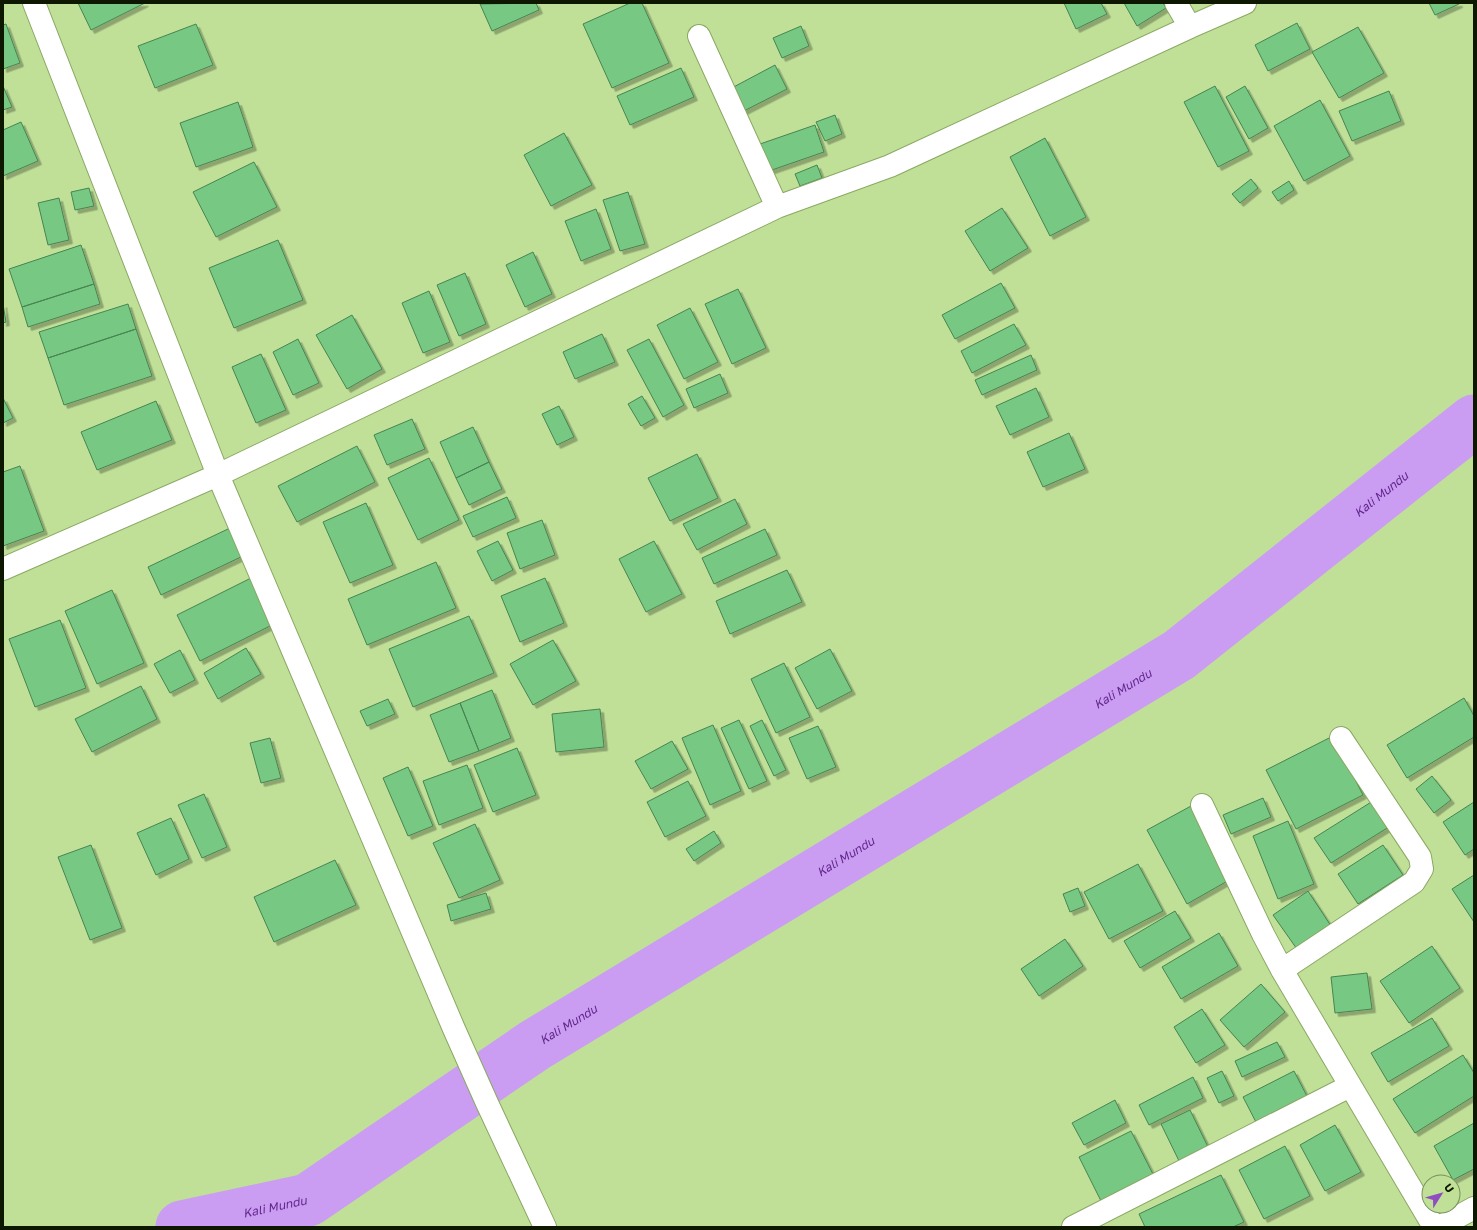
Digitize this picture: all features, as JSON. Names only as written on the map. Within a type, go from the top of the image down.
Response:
[{"type":"street","points":[[34,3],[218,474],[454,1029],[487,1103],[546,1227]]},
{"type":"street","points":[[1176,3],[1190,27]]},
{"type":"street","points":[[3,569],[218,474],[777,207],[890,166],[1245,3]]},
{"type":"street","points":[[699,36],[777,207]]},
{"type":"street","points":[[1282,970],[1414,882],[1422,869],[1420,857],[1341,738]]},
{"type":"street","points":[[1202,805],[1263,934],[1282,970],[1434,1227]]},
{"type":"street","points":[[1073,1227],[1350,1086]]},
{"type":"street","points":[[1439,1227],[1474,1208]]},
{"type":"building","points":[[78,3],[145,3],[91,30]]},
{"type":"building","points":[[536,3],[539,10],[492,31],[480,4]]},
{"type":"building","points":[[630,3],[642,3],[669,63],[612,88],[583,24]]},
{"type":"building","points":[[1064,3],[1101,3],[1107,14],[1076,29]]},
{"type":"building","points":[[1124,3],[1163,3],[1166,8],[1137,26]]},
{"type":"building","points":[[1429,3],[1459,3],[1459,4],[1435,15]]},
{"type":"building","points":[[1297,23],[1310,49],[1268,71],[1255,45]]},
{"type":"building","points":[[6,24],[20,63],[3,69],[3,25]]},
{"type":"building","points":[[196,24],[213,65],[155,88],[138,46]]},
{"type":"building","points":[[801,26],[809,46],[782,58],[773,38]]},
{"type":"building","points":[[1358,27],[1384,73],[1339,98],[1312,52]]},
{"type":"building","points":[[775,65],[787,89],[740,113],[728,90]]},
{"type":"building","points":[[681,68],[694,97],[630,125],[617,96]]},
{"type":"building","points":[[3,86],[12,107],[3,110]]},
{"type":"building","points":[[1215,86],[1249,151],[1218,167],[1184,102]]},
{"type":"building","points":[[1245,86],[1268,128],[1249,139],[1226,97]]},
{"type":"building","points":[[1389,91],[1401,121],[1352,141],[1339,111]]},
{"type":"building","points":[[1320,100],[1350,156],[1304,181],[1274,126]]},
{"type":"building","points":[[238,102],[253,147],[196,167],[180,123]]},
{"type":"building","points":[[835,115],[842,134],[825,141],[816,122]]},
{"type":"building","points":[[21,122],[38,161],[3,176],[3,130]]},
{"type":"building","points":[[815,125],[824,152],[769,171],[760,144]]},
{"type":"building","points":[[564,133],[592,185],[551,206],[524,155]]},
{"type":"building","points":[[1045,138],[1086,217],[1050,236],[1010,157]]},
{"type":"building","points":[[254,162],[277,207],[216,237],[193,192]]},
{"type":"building","points":[[817,165],[822,178],[800,186],[795,174]]},
{"type":"building","points":[[1251,179],[1258,188],[1240,203],[1232,194]]},
{"type":"building","points":[[1289,181],[1294,190],[1278,201],[1272,192]]},
{"type":"building","points":[[89,188],[94,206],[75,210],[71,192]]},
{"type":"building","points":[[628,192],[645,244],[620,251],[603,200]]},
{"type":"building","points":[[59,198],[69,240],[48,245],[38,203]]},
{"type":"building","points":[[1002,208],[1028,248],[990,271],[965,231]]},
{"type":"building","points":[[596,209],[611,249],[581,261],[565,221]]},
{"type":"building","points":[[278,240],[303,300],[234,328],[209,268]]},
{"type":"building","points":[[81,245],[94,284],[22,307],[9,269]]},
{"type":"building","points":[[533,252],[552,294],[525,307],[506,265]]},
{"type":"building","points":[[465,273],[486,324],[459,336],[437,285]]},
{"type":"building","points":[[1001,283],[1015,308],[955,339],[942,315]]},
{"type":"building","points":[[94,284],[100,304],[28,327],[22,307]]},
{"type":"building","points":[[738,289],[766,348],[732,364],[705,304]]},
{"type":"building","points":[[429,291],[450,342],[423,353],[402,303]]},
{"type":"building","points":[[3,304],[6,322],[3,323]]},
{"type":"building","points":[[128,304],[136,329],[48,358],[39,332]]},
{"type":"building","points":[[690,308],[718,362],[684,379],[657,325]]},
{"type":"building","points":[[352,315],[382,369],[347,389],[316,335]]},
{"type":"building","points":[[1014,324],[1026,345],[972,373],[961,351]]},
{"type":"building","points":[[136,329],[152,376],[64,405],[48,358]]},
{"type":"building","points":[[602,334],[615,362],[575,379],[563,352]]},
{"type":"building","points":[[298,339],[319,383],[293,395],[273,352]]},
{"type":"building","points":[[649,339],[684,405],[663,417],[627,350]]},
{"type":"building","points":[[261,354],[286,410],[256,423],[232,367]]},
{"type":"building","points":[[1031,355],[1037,370],[982,395],[975,380]]},
{"type":"building","points":[[720,374],[728,393],[694,408],[686,389]]},
{"type":"building","points":[[1036,388],[1049,417],[1010,435],[996,406]]},
{"type":"building","points":[[642,396],[655,418],[641,426],[628,404]]},
{"type":"building","points":[[3,398],[13,418],[3,423]]},
{"type":"building","points":[[156,401],[172,440],[97,470],[81,432]]},
{"type":"building","points":[[559,406],[574,437],[557,445],[542,414]]},
{"type":"building","points":[[412,419],[425,449],[387,465],[374,435]]},
{"type":"building","points":[[473,427],[489,462],[456,478],[440,442]]},
{"type":"building","points":[[1069,433],[1085,469],[1043,487],[1027,452]]},
{"type":"building","points":[[357,446],[375,482],[297,522],[278,486]]},
{"type":"building","points":[[697,454],[718,498],[670,521],[648,478]]},
{"type":"building","points":[[429,458],[459,520],[418,540],[388,478]]},
{"type":"building","points":[[489,462],[502,489],[469,505],[456,478]]},
{"type":"building","points":[[20,466],[44,531],[3,546],[3,472]]},
{"type":"building","points":[[507,497],[516,518],[473,537],[463,516]]},
{"type":"building","points":[[735,499],[747,524],[697,550],[683,524]]},
{"type":"building","points":[[366,503],[393,565],[350,583],[323,522]]},
{"type":"building","points":[[542,520],[555,555],[520,569],[507,533]]},
{"type":"building","points":[[230,528],[243,556],[161,595],[148,567]]},
{"type":"building","points":[[765,529],[777,555],[714,584],[702,558]]},
{"type":"building","points":[[498,541],[513,570],[492,581],[477,551]]},
{"type":"building","points":[[654,541],[682,594],[646,612],[619,559]]},
{"type":"building","points":[[436,562],[456,608],[367,645],[348,599]]},
{"type":"building","points":[[787,570],[802,602],[730,634],[716,601]]},
{"type":"building","points":[[255,576],[278,622],[200,661],[177,615]]},
{"type":"building","points":[[545,578],[564,623],[520,642],[501,596]]},
{"type":"building","points":[[112,590],[144,663],[97,684],[65,611]]},
{"type":"building","points":[[469,616],[494,673],[413,707],[389,649]]},
{"type":"building","points":[[60,620],[86,688],[35,707],[9,639]]},
{"type":"building","points":[[553,640],[576,681],[533,705],[510,664]]},
{"type":"building","points":[[246,648],[261,674],[218,699],[204,673]]},
{"type":"building","points":[[830,649],[852,691],[817,709],[795,668]]},
{"type":"building","points":[[180,650],[195,680],[170,693],[154,664]]},
{"type":"building","points":[[784,663],[810,717],[776,733],[751,679]]},
{"type":"building","points":[[141,686],[157,719],[92,752],[75,719]]},
{"type":"building","points":[[492,690],[511,738],[479,751],[460,703]]},
{"type":"building","points":[[1464,698],[1474,716],[1474,737],[1407,778],[1387,745]]},
{"type":"building","points":[[388,699],[395,714],[367,726],[360,711]]},
{"type":"building","points":[[460,703],[479,751],[449,762],[430,715]]},
{"type":"building","points":[[600,709],[604,747],[556,752],[552,714]]},
{"type":"building","points":[[739,720],[767,781],[749,789],[721,728]]},
{"type":"building","points":[[762,720],[786,770],[774,776],[750,726]]},
{"type":"building","points":[[713,725],[741,791],[710,805],[682,738]]},
{"type":"building","points":[[818,726],[836,767],[807,779],[789,738]]},
{"type":"building","points":[[1333,736],[1363,795],[1296,829],[1266,770]]},
{"type":"building","points":[[270,738],[281,778],[261,783],[250,743]]},
{"type":"building","points":[[672,741],[688,769],[651,789],[635,761]]},
{"type":"building","points":[[517,748],[536,795],[493,812],[474,765]]},
{"type":"building","points":[[467,765],[483,808],[439,825],[423,781]]},
{"type":"building","points":[[408,767],[433,826],[408,836],[383,778]]},
{"type":"building","points":[[1432,776],[1451,800],[1434,813],[1416,789]]},
{"type":"building","points":[[688,781],[706,816],[665,837],[647,802]]},
{"type":"building","points":[[204,794],[227,847],[202,858],[178,805]]},
{"type":"building","points":[[1263,798],[1271,817],[1231,834],[1223,815]]},
{"type":"building","points":[[1376,799],[1392,825],[1331,863],[1314,838]]},
{"type":"building","points":[[1474,802],[1474,849],[1465,855],[1443,822]]},
{"type":"building","points":[[1191,806],[1231,879],[1187,904],[1147,830]]},
{"type":"building","points":[[171,818],[189,859],[156,875],[137,833]]},
{"type":"building","points":[[1288,821],[1314,884],[1278,899],[1253,836]]},
{"type":"building","points":[[475,824],[500,880],[459,898],[433,843]]},
{"type":"building","points":[[714,831],[721,843],[694,861],[686,849]]},
{"type":"building","points":[[91,845],[122,928],[90,940],[58,857]]},
{"type":"building","points":[[1383,845],[1403,875],[1358,904],[1338,874]]},
{"type":"building","points":[[335,860],[356,905],[274,942],[254,897]]},
{"type":"building","points":[[1138,864],[1163,911],[1109,939],[1084,892]]},
{"type":"building","points":[[1474,875],[1474,922],[1452,889]]},
{"type":"building","points":[[1078,888],[1085,906],[1070,912],[1063,894]]},
{"type":"building","points":[[1308,891],[1333,929],[1299,952],[1273,915]]},
{"type":"building","points":[[486,893],[491,909],[451,921],[447,905]]},
{"type":"building","points":[[1175,911],[1191,938],[1140,968],[1124,941]]},
{"type":"building","points":[[1219,933],[1238,966],[1181,999],[1162,967]]},
{"type":"building","points":[[1065,939],[1083,966],[1039,996],[1021,969]]},
{"type":"building","points":[[1432,946],[1460,988],[1409,1023],[1380,981]]},
{"type":"building","points":[[1367,973],[1372,1009],[1335,1013],[1331,977]]},
{"type":"building","points":[[1261,984],[1285,1012],[1244,1047],[1220,1020]]},
{"type":"building","points":[[1202,1009],[1225,1045],[1196,1063],[1174,1027]]},
{"type":"building","points":[[1432,1018],[1449,1046],[1388,1082],[1371,1053]]},
{"type":"building","points":[[1277,1042],[1285,1057],[1242,1077],[1235,1061]]},
{"type":"building","points":[[1463,1055],[1474,1073],[1474,1096],[1415,1133],[1393,1099]]},
{"type":"building","points":[[1222,1071],[1234,1096],[1219,1103],[1207,1078]]},
{"type":"building","points":[[1294,1071],[1309,1100],[1258,1126],[1243,1097]]},
{"type":"building","points":[[1193,1077],[1203,1098],[1149,1125],[1139,1105]]},
{"type":"building","points":[[1115,1100],[1126,1123],[1084,1145],[1072,1123]]},
{"type":"building","points":[[1190,1110],[1210,1151],[1181,1165],[1161,1124]]},
{"type":"building","points":[[1474,1123],[1474,1169],[1461,1176],[1461,1174],[1450,1174],[1434,1146]]},
{"type":"building","points":[[1335,1125],[1361,1172],[1325,1191],[1300,1145]]},
{"type":"building","points":[[1131,1131],[1156,1180],[1104,1207],[1079,1157]]},
{"type":"building","points":[[1285,1146],[1310,1196],[1264,1219],[1239,1170]]},
{"type":"building","points":[[1221,1175],[1244,1222],[1233,1227],[1145,1227],[1139,1214]]},
{"type":"waterway","name":"Kali Mundu","points":[[182,1227],[308,1200],[535,1045],[1179,655],[1474,421]]}]
